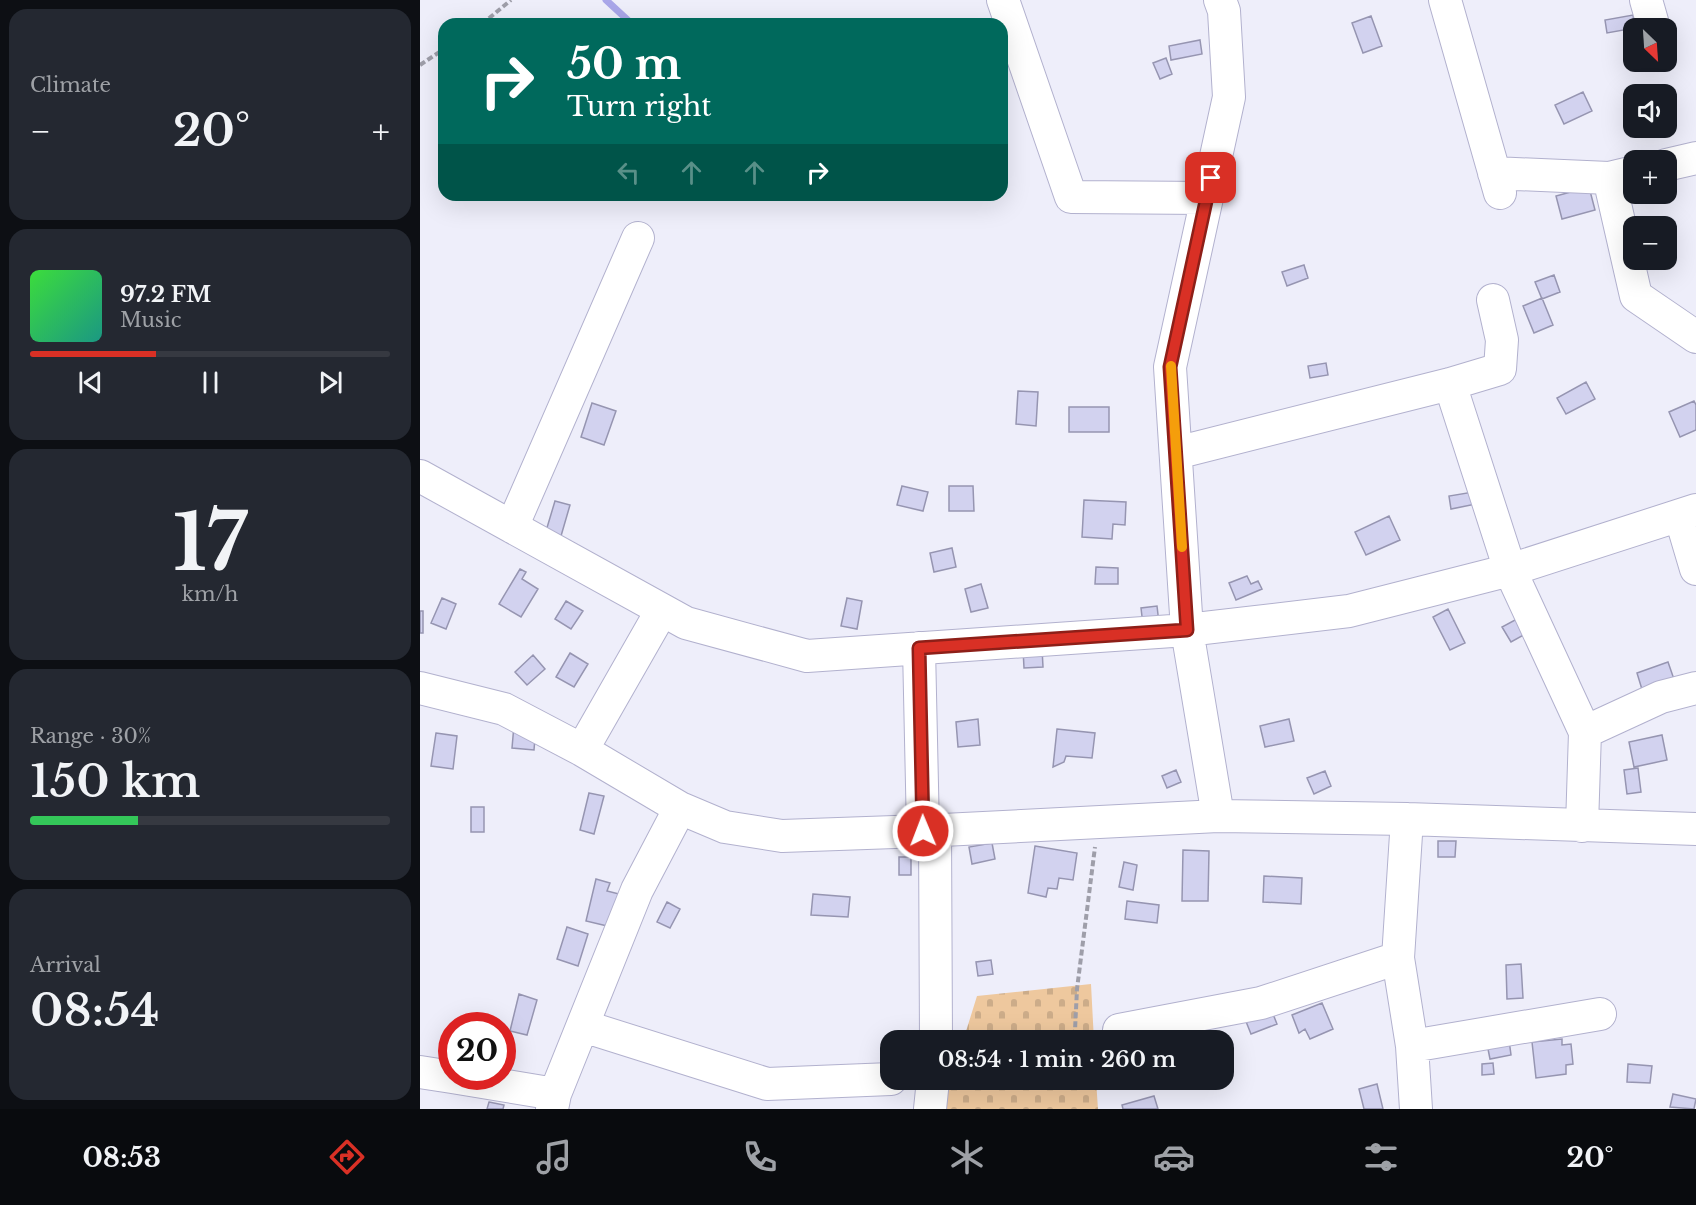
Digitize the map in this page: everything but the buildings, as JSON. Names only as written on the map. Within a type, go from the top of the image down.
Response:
[{"type":"street","points":[[1003,0],[1071,197],[1207,198]]},
{"type":"street","points":[[1218,816],[1187,630],[1170,367],[1229,98],[1224,11],[1220,0]]},
{"type":"street","points":[[1445,0],[1497,183],[1621,175],[1636,296],[1696,337]]},
{"type":"street","points":[[1646,0],[1651,18]]},
{"type":"street","points":[[1677,162],[1696,158]]},
{"type":"street","points":[[512,526],[638,238]]},
{"type":"street","points":[[1176,453],[1450,384],[1500,369],[1502,340],[1493,300]]},
{"type":"street","points":[[1450,384],[1510,570],[1585,732],[1582,826]]},
{"type":"street","points":[[420,476],[686,623],[807,656],[1187,630],[1348,611],[1510,570],[1688,513],[1696,569]]},
{"type":"street","points":[[582,750],[662,610]]},
{"type":"street","points":[[919,648],[929,831],[936,1030]]},
{"type":"street","points":[[420,688],[504,709],[582,750],[680,808],[726,827],[782,836],[1218,816],[1407,819],[1696,829]]},
{"type":"street","points":[[1585,732],[1661,697],[1696,688]]},
{"type":"street","points":[[507,1090],[553,1101],[637,890],[680,808]]},
{"type":"street","points":[[1407,819],[1398,958],[1412,1047],[1416,1109]]},
{"type":"street","points":[[1119,1030],[1261,1003],[1398,958]]},
{"type":"street","points":[[1412,1047],[1600,1014]]},
{"type":"street","points":[[583,1026],[767,1084],[880,1079]]},
{"type":"street","points":[[420,1072],[438,1075]]},
{"type":"street","points":[[930,1109],[932,1090]]},
{"type":"path","points":[[489,18],[511,0]]},
{"type":"path","points":[[420,65],[438,53]]},
{"type":"path","points":[[1075,1030],[1077,989],[1098,822]]},
{"type":"green space","points":[[1091,984],[1093,1030],[966,1030],[977,996]]},
{"type":"green space","points":[[948,1090],[1097,1090],[1098,1109],[943,1109]]},
{"type":"waterway","points":[[606,0],[626,18]]},
{"type":"slow traffic","points":[[1171,366],[1182,547]]},
{"type":"route","points":[[923,831],[919,648],[1187,630],[1170,367],[1211,178]]}]
